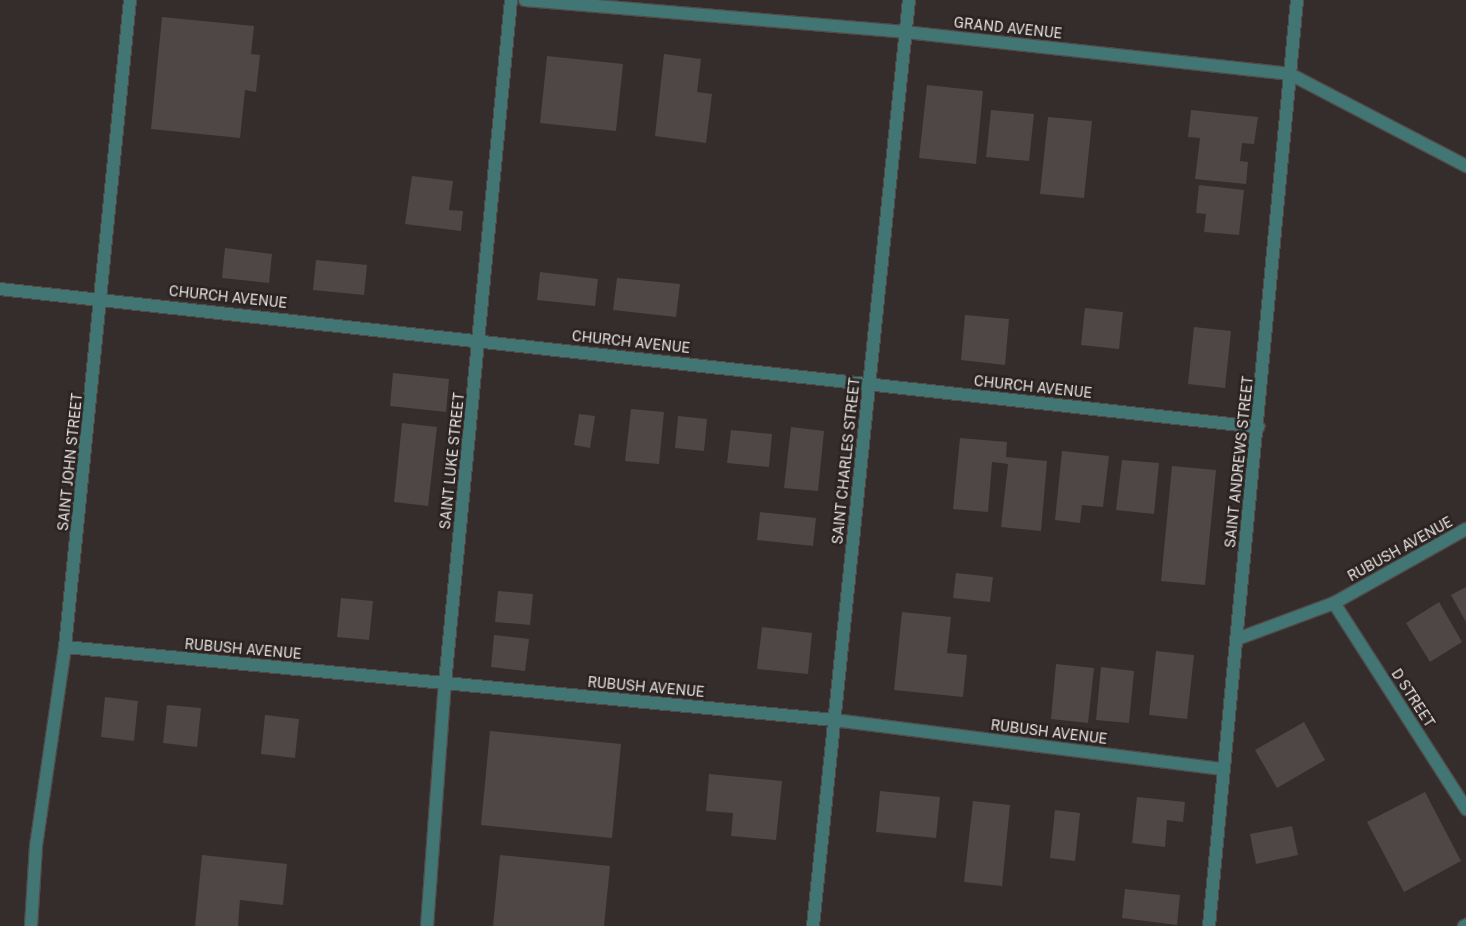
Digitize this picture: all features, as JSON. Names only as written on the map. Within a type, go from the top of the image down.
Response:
[{"type":"street","name":"SAINT JOHN STREET","points":[[31,926],[36,846],[66,647],[130,0]]},
{"type":"street","name":"SAINT LUKE STREET","points":[[427,926],[445,683],[512,0]]},
{"type":"street","name":"GRAND AVENUE","points":[[525,0],[905,32],[1290,74],[1466,166]]},
{"type":"street","name":"SAINT CHARLES STREET","points":[[813,926],[909,0]]},
{"type":"street","name":"SAINT ANDREWS STREET","points":[[1209,926],[1222,769],[1258,427],[1298,0]]},
{"type":"street","name":"CHURCH AVENUE","points":[[0,289],[102,298],[1258,427]]},
{"type":"street","name":"RUBUSH AVENUE","points":[[1237,639],[1334,603],[1466,529]]},
{"type":"street","name":"D STREET","points":[[1334,603],[1466,809]]},
{"type":"street","name":"RUBUSH AVENUE","points":[[66,647],[834,720],[1222,769]]},
{"type":"building","points":[[162,17],[254,26],[251,54],[260,55],[256,92],[245,90],[240,138],[151,129]]},
{"type":"building","points":[[664,54],[701,59],[697,92],[712,94],[706,143],[655,136]]},
{"type":"building","points":[[547,56],[623,64],[616,131],[540,123]]},
{"type":"building","points":[[927,85],[983,91],[976,164],[919,158]]},
{"type":"building","points":[[991,110],[1034,114],[1029,161],[986,157]]},
{"type":"building","points":[[1191,110],[1258,117],[1254,144],[1242,143],[1240,161],[1248,162],[1246,184],[1195,179],[1200,138],[1188,137]]},
{"type":"building","points":[[1048,117],[1092,121],[1084,198],[1040,194]]},
{"type":"building","points":[[412,176],[453,181],[449,210],[463,211],[461,231],[405,224]]},
{"type":"building","points":[[1199,185],[1244,190],[1239,235],[1204,232],[1206,214],[1196,213]]},
{"type":"building","points":[[225,248],[272,254],[269,283],[222,278]]},
{"type":"building","points":[[316,260],[367,265],[364,295],[313,290]]},
{"type":"building","points":[[540,272],[598,279],[595,306],[537,300]]},
{"type":"building","points":[[617,278],[680,284],[676,317],[613,310]]},
{"type":"building","points":[[1085,308],[1123,312],[1119,349],[1081,345]]},
{"type":"building","points":[[965,315],[1009,319],[1005,365],[961,360]]},
{"type":"building","points":[[1194,327],[1231,331],[1225,388],[1188,384]]},
{"type":"building","points":[[393,373],[449,379],[446,412],[390,406]]},
{"type":"building","points":[[631,409],[664,412],[659,464],[625,461]]},
{"type":"building","points":[[579,414],[595,416],[590,448],[574,445]]},
{"type":"building","points":[[678,416],[707,419],[704,451],[675,448]]},
{"type":"building","points":[[402,423],[437,427],[428,506],[394,502]]},
{"type":"building","points":[[791,427],[824,431],[818,491],[784,488]]},
{"type":"building","points":[[731,430],[772,434],[769,467],[727,463]]},
{"type":"building","points":[[960,438],[1007,442],[1006,457],[1047,461],[1041,531],[1001,527],[1008,464],[992,462],[988,512],[953,509]]},
{"type":"building","points":[[1062,451],[1109,456],[1103,507],[1082,505],[1080,523],[1055,520]]},
{"type":"building","points":[[1122,460],[1159,463],[1154,514],[1116,510]]},
{"type":"building","points":[[1172,466],[1216,470],[1205,585],[1161,581]]},
{"type":"building","points":[[760,512],[816,518],[813,546],[757,540]]},
{"type":"building","points":[[956,573],[993,577],[990,602],[953,598]]},
{"type":"building","points":[[1466,587],[1466,622],[1451,595]]},
{"type":"building","points":[[498,591],[533,594],[530,625],[495,622]]},
{"type":"building","points":[[341,598],[373,601],[369,640],[337,637]]},
{"type":"building","points":[[1439,602],[1462,642],[1430,662],[1406,623]]},
{"type":"building","points":[[902,612],[951,617],[947,653],[967,655],[963,697],[894,690]]},
{"type":"building","points":[[762,627],[812,633],[808,674],[757,669]]},
{"type":"building","points":[[494,635],[529,639],[525,671],[491,667]]},
{"type":"building","points":[[1156,651],[1194,655],[1187,719],[1149,715]]},
{"type":"building","points":[[1056,664],[1094,668],[1088,723],[1051,719]]},
{"type":"building","points":[[1101,667],[1134,671],[1129,723],[1096,720]]},
{"type":"building","points":[[105,697],[138,701],[134,741],[101,737]]},
{"type":"building","points":[[167,705],[201,708],[197,747],[163,743]]},
{"type":"building","points":[[265,715],[299,719],[295,758],[261,754]]},
{"type":"building","points":[[1304,722],[1325,760],[1277,788],[1255,750]]},
{"type":"building","points":[[490,731],[621,744],[612,838],[481,825]]},
{"type":"building","points":[[709,774],[782,781],[776,840],[731,836],[733,813],[706,811]]},
{"type":"building","points":[[880,791],[940,797],[936,838],[876,832]]},
{"type":"building","points":[[1425,792],[1461,861],[1404,892],[1367,822]]},
{"type":"building","points":[[1137,797],[1185,802],[1183,822],[1167,820],[1165,847],[1132,843]]},
{"type":"building","points":[[973,801],[1010,805],[1002,886],[964,882]]},
{"type":"building","points":[[1055,810],[1080,813],[1075,861],[1050,858]]},
{"type":"building","points":[[1292,826],[1298,855],[1256,864],[1250,834]]},
{"type":"building","points":[[202,855],[287,864],[283,905],[240,900],[238,926],[195,926]]},
{"type":"building","points":[[500,855],[610,866],[604,926],[493,926]]},
{"type":"building","points":[[1125,889],[1180,895],[1177,925],[1122,918]]}]
